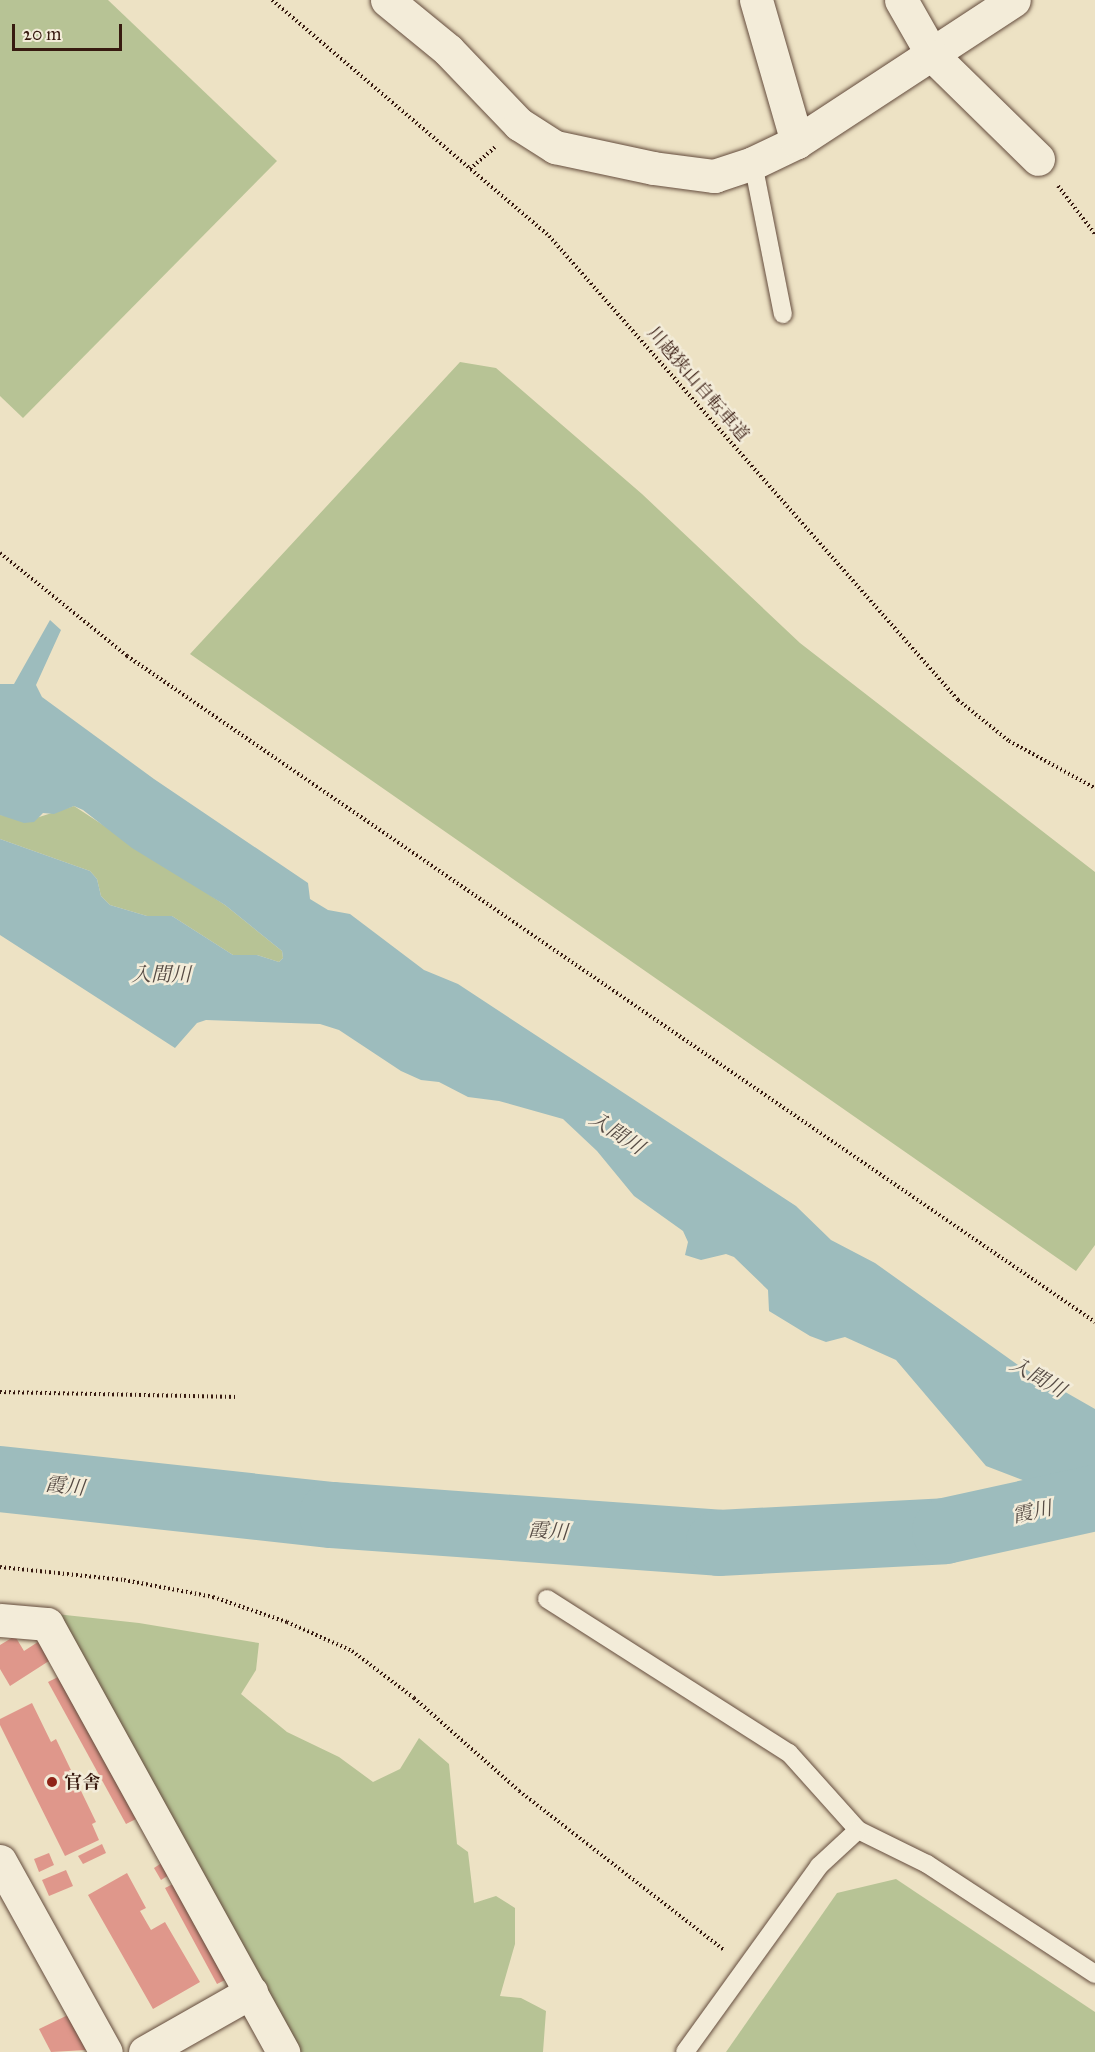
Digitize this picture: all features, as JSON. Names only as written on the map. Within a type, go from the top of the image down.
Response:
[{"type":"street","points":[[387,0],[448,50],[519,124],[555,147],[654,168],[714,176],[753,163],[797,142],[933,56],[1014,0]]},
{"type":"street","points":[[756,0],[797,142]]},
{"type":"street","points":[[902,0],[933,56],[1038,159]]},
{"type":"street","points":[[0,1620],[47,1624],[284,2052]]},
{"type":"street","points":[[0,1861],[106,2052]]},
{"type":"street","points":[[145,2052],[251,1992]]},
{"type":"lane","points":[[753,163],[783,315]]},
{"type":"lane","points":[[547,1599],[789,1753],[858,1830],[927,1864],[1095,1974]]},
{"type":"lane","points":[[685,2052],[819,1866],[858,1830]]},
{"type":"path","name":"川越狭山自転車道","points":[[272,0],[570,258],[958,700],[1009,741],[1095,788]]},
{"type":"path","points":[[1038,159],[1095,234]]},
{"type":"path","points":[[0,553],[127,656],[1095,1322]]},
{"type":"path","points":[[0,1392],[238,1396]]},
{"type":"path","points":[[0,1566],[124,1580],[213,1598],[287,1622],[352,1651],[414,1698],[519,1791],[747,1968]]},
{"type":"green space","points":[[0,0],[108,0],[277,161],[23,418],[0,396]]},
{"type":"green space","points":[[460,362],[496,368],[642,494],[800,643],[1095,872],[1095,1245],[1076,1271],[190,654]]},
{"type":"green space","points":[[74,806],[225,905],[282,951],[283,958],[279,962],[257,955],[233,955],[172,916],[147,916],[110,905],[101,896],[97,879],[90,871],[0,839],[0,815],[36,818]]},
{"type":"green space","points":[[56,1614],[139,1623],[259,1643],[256,1670],[241,1694],[287,1732],[339,1757],[373,1782],[400,1769],[419,1738],[449,1764],[457,1844],[468,1852],[474,1903],[496,1896],[515,1908],[515,1944],[500,1996],[521,1998],[546,2011],[543,2052],[297,2052]]},
{"type":"green space","points":[[896,1879],[1095,2012],[1095,2052],[726,2052],[837,1893]]},
{"type":"water","name":"入間川","points":[[50,620],[61,630],[36,685],[42,697],[154,779],[308,883],[310,899],[328,910],[350,914],[424,970],[458,984],[796,1206],[831,1240],[875,1263],[1018,1365],[1095,1409],[1095,1515],[1057,1493],[986,1466],[896,1360],[845,1337],[826,1342],[810,1336],[769,1311],[768,1290],[734,1257],[726,1254],[701,1260],[685,1255],[688,1242],[683,1231],[634,1196],[597,1151],[563,1119],[499,1101],[468,1097],[439,1082],[421,1080],[401,1071],[339,1030],[320,1024],[206,1020],[197,1023],[175,1048],[0,935],[0,839],[90,871],[97,879],[101,896],[110,905],[147,916],[172,916],[233,955],[257,955],[279,962],[283,958],[282,951],[225,905],[132,848],[83,810],[74,806],[54,814],[43,813],[34,822],[24,823],[0,815],[0,684],[14,684]]},
{"type":"building","points":[[15,1636],[24,1651],[41,1640],[52,1659],[10,1686],[0,1669],[0,1645]]},
{"type":"building","points":[[58,1677],[136,1819],[126,1824],[48,1682]]},
{"type":"building","name":"官舎","points":[[32,1703],[51,1742],[56,1739],[96,1822],[92,1824],[99,1840],[65,1856],[0,1725],[0,1719]]},
{"type":"building","points":[[102,1844],[106,1853],[83,1864],[78,1856]]},
{"type":"building","points":[[49,1853],[54,1865],[39,1872],[34,1859]]},
{"type":"building","points":[[163,1862],[169,1875],[161,1880],[154,1868]]},
{"type":"building","points":[[66,1870],[73,1886],[49,1896],[42,1880]]},
{"type":"building","points":[[127,1873],[146,1908],[140,1911],[151,1930],[165,1922],[200,1982],[153,2009],[88,1895]]},
{"type":"building","points":[[175,1883],[227,1979],[217,1984],[165,1888]]},
{"type":"building","points":[[68,2015],[86,2050],[51,2052],[39,2029]]},
{"type":"waterway","name":"霞川","points":[[0,1479],[332,1515],[719,1543],[945,1531],[1095,1498]]},
{"type":"place","name":"官舎","points":[[52,1782]]}]
